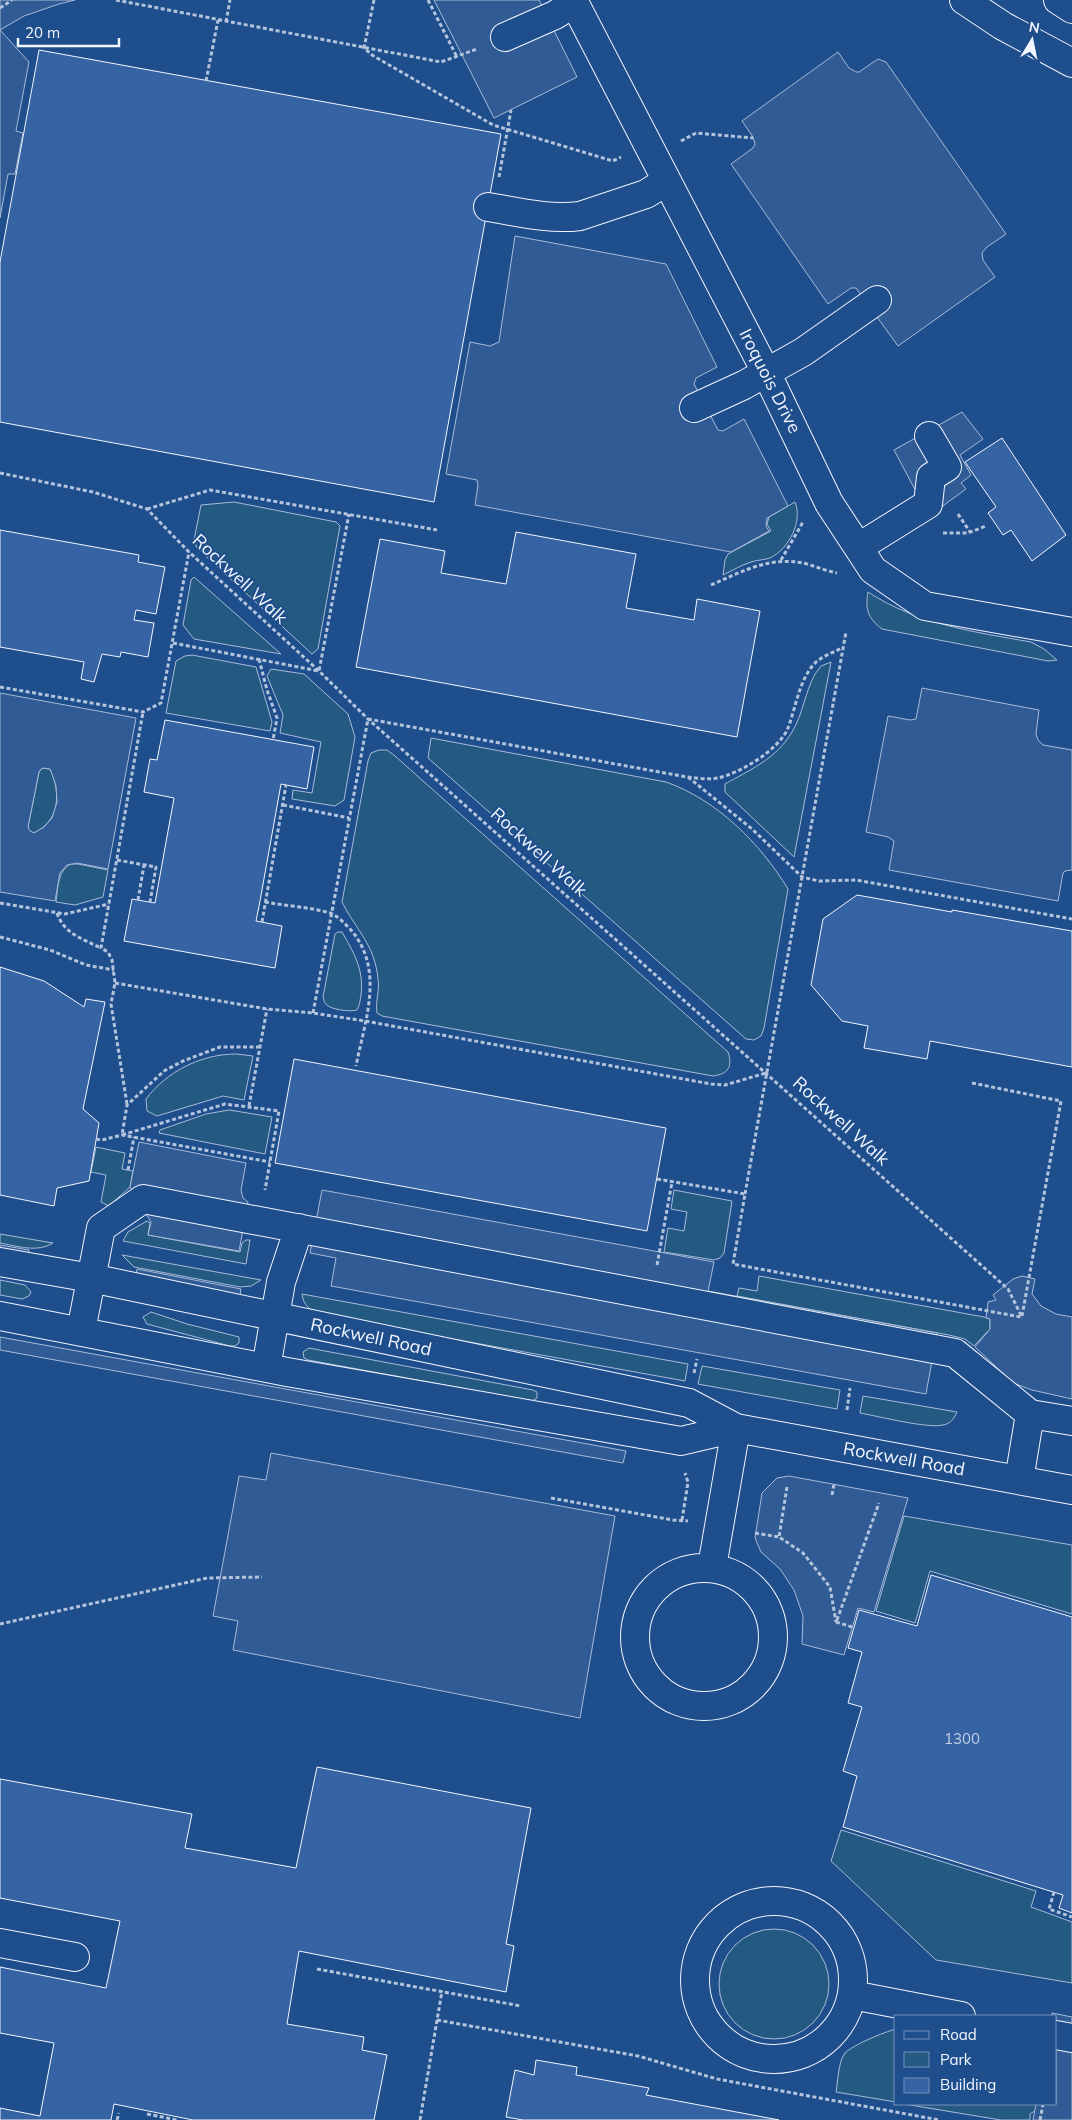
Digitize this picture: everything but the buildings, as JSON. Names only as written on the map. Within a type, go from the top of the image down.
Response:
[{"type":"main road","points":[[964,0],[1003,26],[1072,63]]},
{"type":"main road","points":[[1058,0],[1072,9]]},
{"type":"main road","points":[[505,37],[555,15],[574,2]]},
{"type":"main road","name":"Iroquois Drive","points":[[574,2],[766,372],[829,502],[874,570],[925,606],[1072,632]]},
{"type":"main road","points":[[488,207],[547,217],[575,216],[646,194],[667,181]]},
{"type":"main road","points":[[694,408],[803,352],[877,300]]},
{"type":"main road","points":[[859,547],[928,504],[931,477],[947,467],[930,436]]},
{"type":"main road","points":[[82,1331],[101,1228],[143,1199],[955,1353],[1030,1414],[1072,1422]]},
{"type":"main road","points":[[266,1368],[281,1282],[299,1228]]},
{"type":"main road","name":"Rockwell Road","points":[[0,1262],[91,1278],[689,1403],[736,1428],[1072,1490]]},
{"type":"main road","name":"Rockwell Road","points":[[0,1316],[266,1368],[682,1442],[736,1428]]},
{"type":"main road","points":[[1019,1480],[1030,1414]]},
{"type":"main road","points":[[712,1567],[736,1428]]},
{"type":"main road","points":[[712,1567],[746,1580],[768,1607],[774,1628],[768,1667],[754,1687],[743,1695],[704,1707],[680,1702],[649,1679],[635,1645],[635,1622],[654,1588],[660,1583],[673,1574],[712,1567]]},
{"type":"main road","points":[[786,1901],[810,1909],[830,1924],[845,1945],[853,1969],[852,1995],[843,2020],[826,2040],[802,2054],[776,2060],[750,2056],[726,2043],[708,2024],[697,2000],[695,1973],[701,1947],[716,1926],[736,1910],[760,1902],[786,1901]]},
{"type":"main road","points":[[0,1944],[75,1957]]},
{"type":"main road","points":[[852,1995],[956,2015]]},
{"type":"main road","points":[[1057,2035],[1072,2038]]},
{"type":"path","points":[[0,8],[12,0]]},
{"type":"path","points":[[116,0],[441,62],[462,56]]},
{"type":"path","points":[[226,22],[230,0]]},
{"type":"path","points":[[364,48],[374,0]]},
{"type":"path","points":[[428,0],[457,57]]},
{"type":"path","points":[[206,80],[218,20]]},
{"type":"path","points":[[364,48],[372,55],[427,88],[493,125],[613,161],[626,154]]},
{"type":"path","points":[[498,182],[512,110]]},
{"type":"path","points":[[679,141],[696,133],[754,138]]},
{"type":"path","name":"Rockwell Walk","points":[[0,474],[93,492],[147,509],[189,552],[319,671],[368,719],[1008,1289],[1022,1317]]},
{"type":"path","points":[[147,509],[210,490],[437,530]]},
{"type":"path","points":[[955,511],[970,532]]},
{"type":"path","points":[[173,643],[319,671],[349,514]]},
{"type":"path","points":[[781,560],[804,521]]},
{"type":"path","points":[[0,687],[144,712],[162,703],[189,552]]},
{"type":"path","points":[[711,585],[748,568],[781,560],[808,564],[841,574]]},
{"type":"path","points":[[846,632],[733,1264],[1022,1317],[1061,1101],[972,1083]]},
{"type":"path","points":[[314,1013],[368,719],[687,777],[716,779],[741,770],[780,740],[787,730],[806,677],[812,666],[819,659],[844,647]]},
{"type":"path","points":[[259,659],[266,690],[277,718],[273,740]]},
{"type":"path","points":[[101,948],[144,712]]},
{"type":"path","points":[[687,777],[752,829],[802,877],[819,881],[856,880],[1072,919]]},
{"type":"path","points":[[262,922],[286,785]]},
{"type":"path","points":[[283,805],[349,818]]},
{"type":"path","points":[[116,860],[156,867],[150,902]]},
{"type":"path","points":[[138,900],[144,865]]},
{"type":"path","points":[[265,902],[331,914],[345,923],[355,935],[370,969],[372,987],[356,1066]]},
{"type":"path","points":[[0,903],[58,913],[73,913],[109,904]]},
{"type":"path","points":[[58,913],[62,924],[69,932],[111,955],[115,982],[111,1004],[127,1105],[122,1135]]},
{"type":"path","points":[[0,937],[50,950],[86,965],[114,970]]},
{"type":"path","points":[[115,982],[267,1009],[314,1013],[365,1021],[711,1084],[725,1085],[766,1073]]},
{"type":"path","points":[[249,1106],[267,1009]]},
{"type":"path","points":[[127,1105],[164,1071],[183,1061],[220,1047],[260,1047]]},
{"type":"path","points":[[96,1139],[102,1140],[122,1135],[225,1104],[279,1111],[264,1198]]},
{"type":"path","points":[[122,1135],[270,1162]]},
{"type":"path","points":[[128,1170],[134,1137]]},
{"type":"path","points":[[657,1179],[745,1194]]},
{"type":"path","points":[[660,1250],[672,1182]]},
{"type":"path","points":[[846,1410],[850,1388]]},
{"type":"path","points":[[551,1498],[682,1520],[688,1482],[685,1472]]},
{"type":"path","points":[[832,1495],[834,1484]]},
{"type":"path","points":[[779,1537],[788,1487]]},
{"type":"path","points":[[836,1622],[879,1503]]},
{"type":"path","points":[[755,1533],[779,1537],[803,1553],[830,1587],[836,1622]]},
{"type":"path","points":[[0,1624],[207,1578],[262,1577]]},
{"type":"path","points":[[836,1622],[852,1627]]},
{"type":"path","points":[[1054,1892],[1049,1909],[1072,1917]]},
{"type":"path","points":[[317,1969],[521,2006]]},
{"type":"path","points":[[420,2120],[442,1992]]},
{"type":"path","points":[[437,2020],[638,2056],[717,2079],[939,2120]]},
{"type":"path","points":[[1040,2120],[1044,2105]]},
{"type":"path","points":[[117,2120],[119,2113]]},
{"type":"path","points":[[147,2114],[177,2120]]},
{"type":"green space","points":[[234,502],[336,522],[340,526],[318,649],[312,654],[197,548],[194,540],[201,505]]},
{"type":"green space","points":[[795,502],[797,509],[796,526],[783,548],[770,558],[747,563],[723,575],[725,560],[728,554],[771,531],[767,524],[769,517]]},
{"type":"green space","points":[[194,577],[281,654],[194,639],[183,625],[191,580]]},
{"type":"green space","points":[[868,592],[906,612],[926,619],[967,630],[1031,642],[1044,649],[1057,660],[1048,661],[882,629],[873,621],[867,609]]},
{"type":"green space","points":[[192,655],[256,667],[272,722],[270,731],[166,713],[176,661],[185,656]]},
{"type":"green space","points":[[831,662],[794,857],[725,792],[725,784],[771,756],[786,741],[796,725],[815,674],[821,666]]},
{"type":"green space","points":[[271,669],[304,674],[348,714],[355,737],[344,800],[335,806],[292,799],[293,790],[312,793],[321,742],[280,733],[283,715],[267,676]]},
{"type":"green space","points":[[431,738],[666,782],[703,800],[736,825],[764,855],[788,889],[764,1028],[761,1036],[754,1040],[746,1039],[428,758]]},
{"type":"green space","points":[[387,750],[395,756],[728,1052],[730,1062],[728,1069],[722,1074],[713,1076],[382,1016],[377,1013],[378,983],[373,957],[342,902],[368,761],[371,753]]},
{"type":"green space","points":[[42,768],[50,769],[54,778],[57,796],[56,805],[49,821],[43,828],[34,833],[29,831],[28,827],[39,772]]},
{"type":"green space","points":[[71,864],[108,870],[103,897],[75,905],[56,902],[61,876],[66,867]]},
{"type":"green space","points":[[342,932],[354,954],[361,977],[361,995],[357,1010],[354,1011],[332,1008],[325,1003],[323,997],[335,934]]},
{"type":"green space","points":[[236,1054],[253,1056],[244,1100],[223,1096],[157,1116],[147,1111],[146,1099],[164,1080],[175,1072],[211,1057]]},
{"type":"green space","points":[[229,1110],[272,1117],[265,1154],[159,1133],[160,1130],[206,1114]]},
{"type":"green space","points":[[96,1147],[125,1153],[122,1169],[133,1171],[130,1187],[109,1206],[101,1202],[106,1175],[91,1172]]},
{"type":"green space","points":[[674,1190],[732,1201],[724,1253],[720,1258],[714,1260],[664,1252],[668,1228],[684,1231],[687,1212],[671,1209]]},
{"type":"green space","points":[[147,1221],[150,1223],[148,1235],[240,1252],[242,1243],[250,1240],[246,1264],[123,1241],[128,1232]]},
{"type":"green space","points":[[0,1234],[53,1243],[40,1248],[20,1247],[0,1243]]},
{"type":"green space","points":[[122,1255],[261,1280],[251,1286],[240,1287],[134,1267]]},
{"type":"green space","points":[[759,1276],[984,1317],[990,1319],[990,1329],[974,1346],[965,1339],[949,1335],[737,1296],[739,1288],[757,1291]]},
{"type":"green space","points":[[0,1280],[25,1285],[31,1292],[29,1296],[22,1299],[0,1295]]},
{"type":"green space","points":[[302,1294],[688,1364],[685,1381],[320,1315],[308,1307]]},
{"type":"green space","points":[[151,1312],[187,1324],[239,1337],[239,1343],[235,1346],[230,1346],[147,1324],[143,1317]]},
{"type":"green space","points":[[309,1348],[533,1390],[537,1392],[537,1398],[532,1401],[308,1360],[304,1358],[303,1352]]},
{"type":"green space","points":[[702,1366],[840,1390],[837,1409],[698,1384]]},
{"type":"green space","points":[[863,1396],[957,1412],[948,1424],[936,1426],[915,1424],[860,1413]]},
{"type":"green space","points":[[904,1516],[1072,1545],[1072,1614],[930,1571],[915,1623],[876,1611]]},
{"type":"green space","points":[[841,1830],[1036,1891],[1031,1907],[1072,1922],[1072,1983],[936,1960],[831,1861]]},
{"type":"green space","points":[[774,1929],[785,1930],[795,1934],[813,1945],[824,1963],[828,1973],[828,1995],[824,2005],[813,2023],[795,2034],[785,2038],[774,2039],[763,2038],[753,2034],[735,2023],[724,2005],[720,1995],[719,1984],[720,1973],[724,1963],[735,1945],[753,1934],[763,1930]]},
{"type":"green space","points":[[894,2030],[894,2102],[836,2092],[840,2067],[845,2053],[855,2046]]},
{"type":"green space","points":[[910,2105],[1039,2105],[1038,2109],[1030,2114],[1030,2120],[1001,2120]]},
{"type":"shaded area","points":[[0,0],[75,0],[24,16],[0,30]]},
{"type":"shaded area","points":[[434,0],[539,0],[577,77],[494,118]]},
{"type":"shaded area","points":[[0,30],[29,62],[16,131],[23,133],[15,174],[8,174],[0,218]]},
{"type":"shaded area","points":[[838,52],[849,68],[856,72],[859,72],[878,59],[886,62],[1006,234],[987,247],[982,253],[983,260],[995,277],[898,346],[856,288],[851,288],[828,304],[731,164],[753,148],[755,144],[753,137],[742,121]]},
{"type":"shaded area","points":[[515,236],[666,264],[717,367],[696,378],[694,384],[718,430],[723,431],[744,419],[788,506],[767,518],[766,526],[769,531],[731,552],[475,505],[477,480],[446,474],[470,342],[490,346],[499,342]]},
{"type":"shaded area","points":[[962,412],[983,439],[960,455],[971,475],[961,483],[966,489],[929,516],[894,450]]},
{"type":"shaded area","points":[[922,688],[1039,710],[1036,734],[1038,740],[1043,745],[1072,750],[1072,870],[1063,873],[1058,901],[889,870],[894,841],[888,837],[866,832],[888,716],[910,720],[916,719]]},
{"type":"shaded area","points":[[0,693],[136,718],[108,869],[77,863],[67,865],[60,873],[55,901],[0,892]],"holes":[[[42,768],[50,769],[56,786],[57,802],[52,818],[44,827],[34,833],[28,827],[39,772]]]},
{"type":"shaded area","points":[[139,1142],[246,1163],[241,1190],[243,1198],[248,1202],[239,1251],[148,1235],[151,1222],[130,1187]]},
{"type":"shaded area","points":[[322,1190],[714,1262],[708,1291],[937,1333],[926,1394],[331,1286],[336,1258],[310,1253]]},
{"type":"shaded area","points":[[0,1245],[29,1250],[27,1262],[0,1257]]},
{"type":"shaded area","points":[[137,1269],[241,1289],[239,1302],[135,1282]]},
{"type":"shaded area","points":[[1022,1276],[1035,1279],[1032,1294],[1041,1306],[1056,1314],[1072,1317],[1072,1399],[1032,1390],[1013,1383],[975,1347],[990,1329],[990,1319],[986,1318],[988,1302],[996,1300],[993,1295],[1013,1279]]},
{"type":"shaded area","points":[[0,1337],[626,1451],[623,1463],[0,1350]]},
{"type":"shaded area","points":[[271,1453],[615,1516],[580,1718],[233,1650],[238,1621],[213,1616],[239,1476],[266,1480]]},
{"type":"shaded area","points":[[789,1476],[908,1498],[874,1612],[858,1608],[844,1655],[802,1644],[803,1616],[794,1590],[780,1569],[761,1552],[755,1538],[762,1493],[777,1478]]},
{"type":"shaded area","points":[[1052,2013],[1072,2017],[1072,2120],[1033,2120],[1036,2105],[1057,2105],[1057,2015],[1052,2015]]}]
